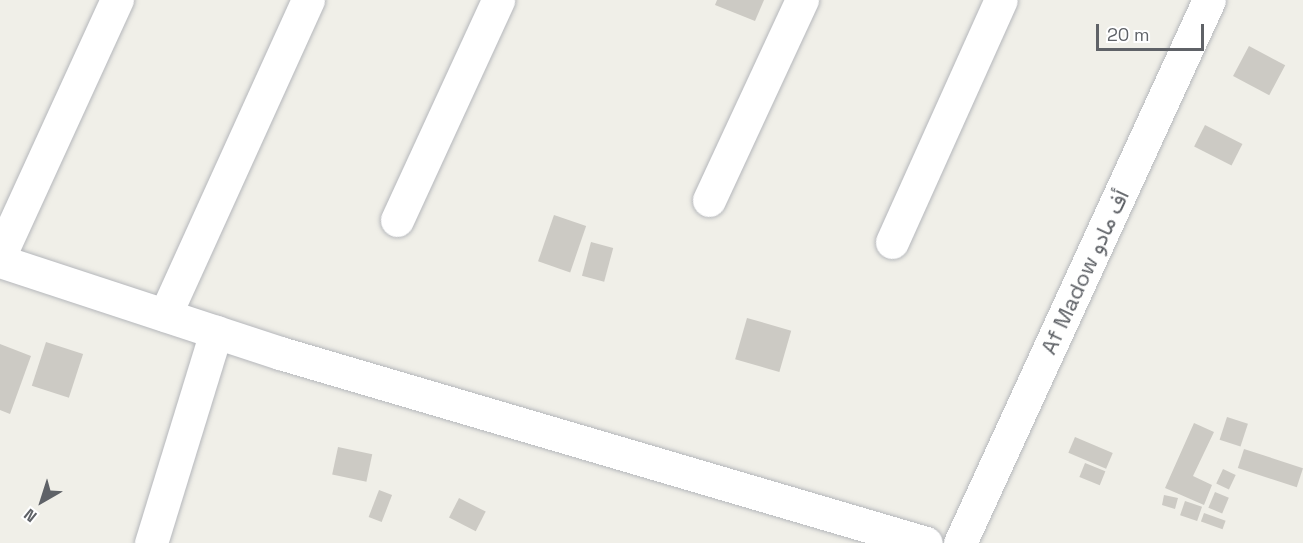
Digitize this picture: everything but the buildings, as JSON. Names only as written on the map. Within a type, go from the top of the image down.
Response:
[{"type":"street","points":[[0,255],[117,0]]},
{"type":"street","points":[[165,315],[308,0]]},
{"type":"street","points":[[397,219],[498,0]]},
{"type":"street","points":[[709,200],[802,0]]},
{"type":"street","points":[[892,243],[1001,0]]},
{"type":"street","name":"Af Madow أف مادو","points":[[960,543],[1209,0]]},
{"type":"street","points":[[0,261],[216,332],[917,542]]},
{"type":"street","points":[[151,543],[216,332]]}]
